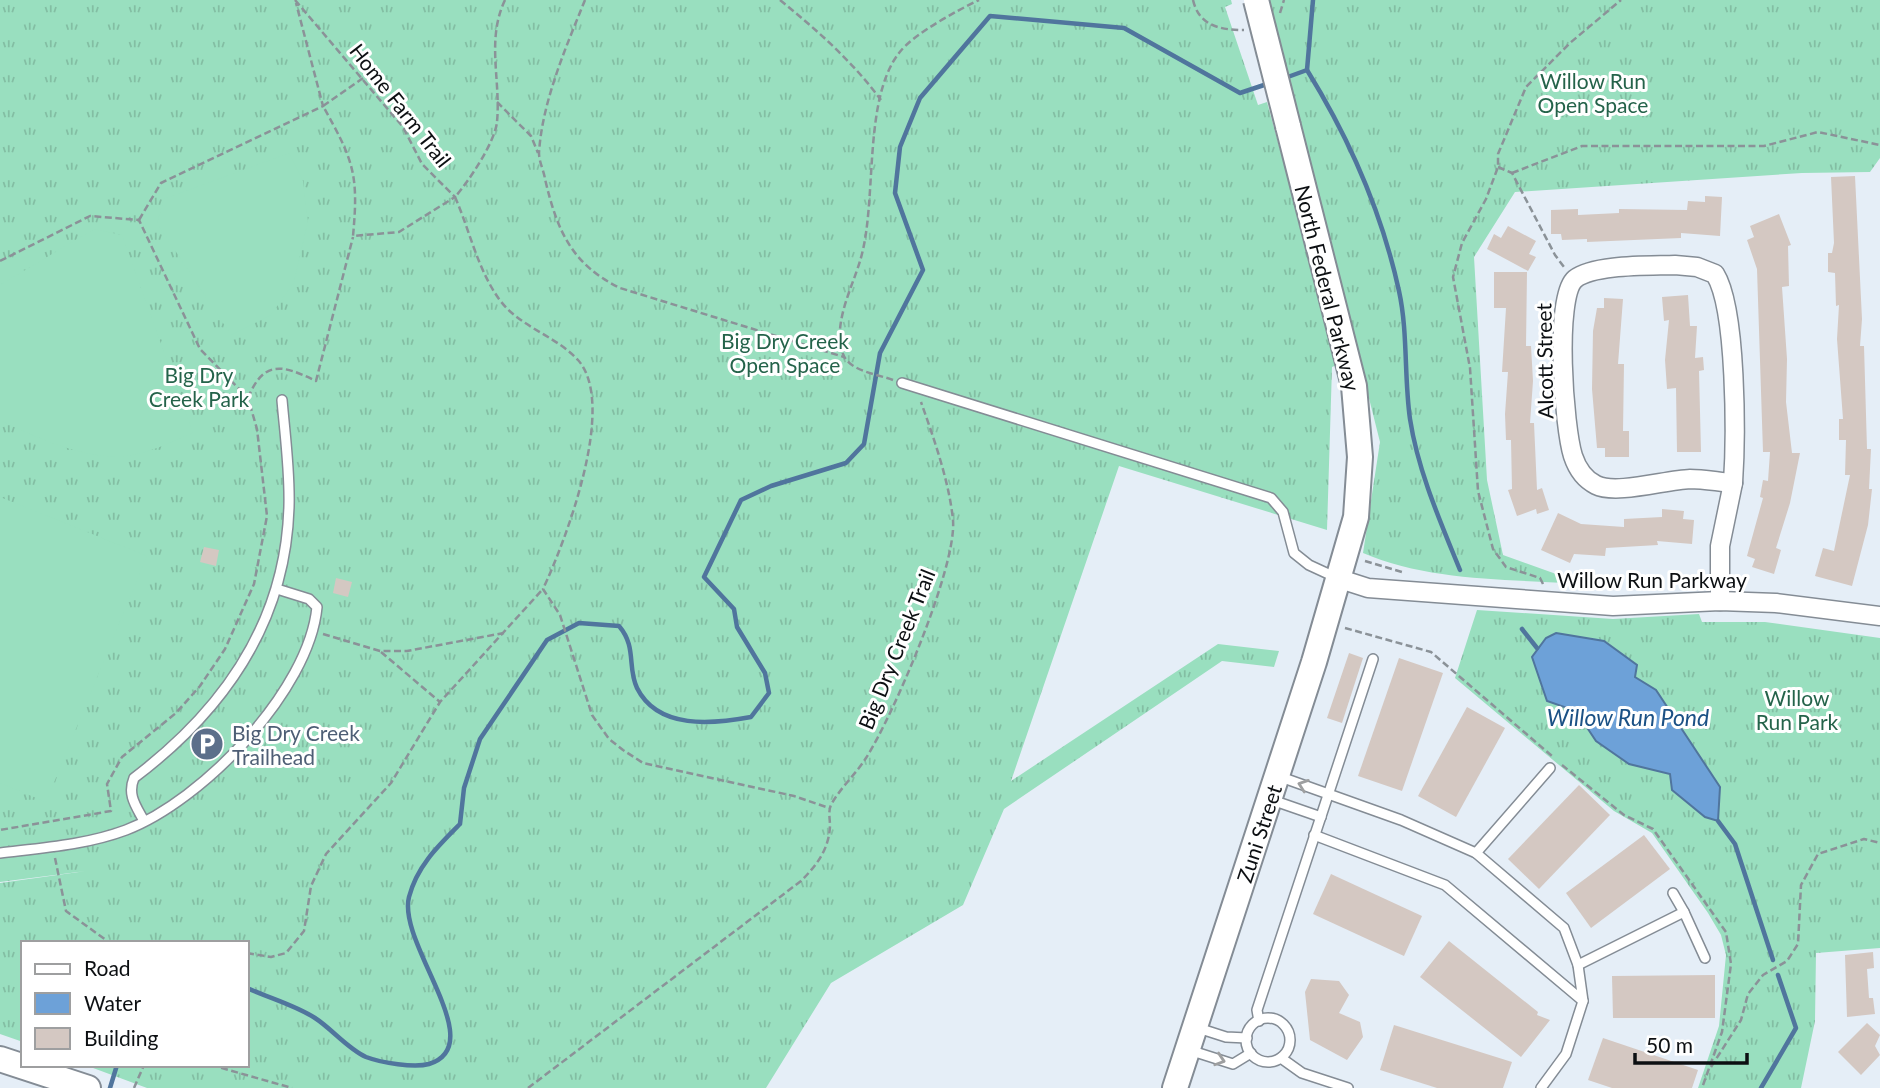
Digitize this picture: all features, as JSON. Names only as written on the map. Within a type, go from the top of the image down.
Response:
[{"type":"main road","name":"North Federal Parkway","points":[[1255,0],[1346,349],[1359,424],[1356,517],[1340,579]]},
{"type":"main road","name":"Zuni Street","points":[[1175,1088],[1340,579]]},
{"type":"main road","points":[[0,1059],[21,1066]]},
{"type":"main road","points":[[24,1067],[81,1086]]},
{"type":"street","name":"Alcott Street","points":[[1720,601],[1719,558],[1733,483],[1735,450],[1728,307],[1715,274],[1697,267],[1675,265],[1611,268],[1574,279],[1567,288],[1563,310],[1567,425],[1573,457],[1586,479],[1611,490],[1658,481],[1694,479],[1733,483]]},
{"type":"street","name":"Willow Run Parkway","points":[[1340,579],[1368,588],[1613,606],[1720,601],[1776,603],[1880,616]]},
{"type":"lane","points":[[902,383],[1271,498],[1283,512],[1294,553],[1309,565],[1340,579]]},
{"type":"lane","points":[[144,821],[132,799],[130,787],[134,778],[185,736],[217,701],[245,661],[277,589],[289,506],[282,400]]},
{"type":"lane","points":[[0,853],[54,847],[110,835],[144,821],[196,789],[243,743],[283,689],[312,630],[317,607],[309,599],[277,589]]},
{"type":"lane","points":[[1259,1021],[1257,1010],[1373,659]]},
{"type":"lane","points":[[1476,853],[1550,768]]},
{"type":"lane","points":[[1274,788],[1329,794],[1401,820],[1476,853],[1564,928],[1578,965],[1583,1001],[1566,1054],[1541,1088]]},
{"type":"lane","points":[[1274,788],[1321,817]]},
{"type":"lane","points":[[1314,835],[1445,886],[1583,1001]]},
{"type":"lane","points":[[1674,893],[1705,958]]},
{"type":"lane","points":[[1578,965],[1684,912]]},
{"type":"lane","points":[[1281,1058],[1290,1042],[1286,1028],[1274,1019],[1259,1021],[1253,1025],[1247,1038],[1251,1053],[1263,1062],[1281,1058],[1302,1073],[1348,1088]]},
{"type":"lane","points":[[1190,1037],[1247,1038]]},
{"type":"lane","points":[[1190,1037],[1233,1064],[1251,1053]]},
{"type":"path","name":"Home Farm Trail","points":[[248,953],[271,957],[286,953],[304,932],[311,886],[326,853],[391,783],[440,702],[543,589],[558,557],[579,496],[589,454],[590,386],[581,363],[564,345],[522,322],[501,302],[486,279],[455,197],[422,164],[403,127],[295,0]]},
{"type":"path","points":[[248,398],[256,380],[270,370],[288,367],[316,381],[353,236],[358,190],[348,150],[323,106],[295,0]]},
{"type":"path","name":"Home Farm Trail","points":[[455,197],[465,186],[496,125],[493,60],[495,33],[505,0]]},
{"type":"path","points":[[539,157],[549,101],[585,0]]},
{"type":"path","points":[[780,0],[836,46],[866,78],[881,100]]},
{"type":"path","points":[[902,383],[853,366],[844,357],[839,341],[841,323],[869,222],[872,150],[881,100],[898,53],[979,0]]},
{"type":"path","points":[[1193,0],[1202,20],[1213,26],[1228,30],[1256,26]]},
{"type":"path","points":[[1279,18],[1284,0]]},
{"type":"path","points":[[1530,584],[1544,584],[1540,578],[1506,567],[1498,558],[1485,520],[1478,491],[1470,368],[1453,277],[1462,243],[1498,167],[1498,154],[1525,87],[1570,43],[1622,0]]},
{"type":"path","points":[[139,220],[161,183],[323,106],[363,78]]},
{"type":"path","points":[[497,102],[531,136],[559,229],[572,252],[598,277],[620,288],[844,357]]},
{"type":"path","points":[[1512,173],[1582,146],[1764,146],[1818,132],[1880,145]]},
{"type":"path","points":[[1498,167],[1512,173],[1555,255],[1574,279]]},
{"type":"path","points":[[353,236],[399,232],[455,197]]},
{"type":"path","points":[[0,261],[90,216],[139,220]]},
{"type":"path","points":[[0,830],[111,811],[107,784],[122,757],[176,713],[200,686],[225,649],[254,584],[267,516],[257,429],[248,398],[200,349],[139,220]]},
{"type":"path","name":"Big Dry Creek Trail","points":[[830,808],[867,758],[884,725],[925,629],[952,542],[953,519],[932,434],[919,394],[902,383]]},
{"type":"path","points":[[1364,561],[1414,575]]},
{"type":"path","points":[[528,1088],[801,881],[825,850],[830,828],[830,808],[794,796],[643,763],[610,739],[592,715],[578,677],[572,645],[561,615],[543,589]]},
{"type":"path","points":[[1345,628],[1431,652],[1624,815],[1653,829],[1726,932],[1731,951],[1722,1032],[1702,1088]]},
{"type":"path","points":[[312,630],[380,652],[407,651],[504,633]]},
{"type":"path","points":[[380,652],[440,702]]},
{"type":"path","points":[[1708,1071],[1741,1020],[1748,995],[1763,975],[1787,961],[1798,944],[1801,885],[1818,854],[1864,839],[1880,843]]},
{"type":"path","points":[[54,847],[66,911],[107,941]]},
{"type":"path","points":[[134,1088],[143,1067]]},
{"type":"path","points":[[218,1067],[292,1088]]},
{"type":"green space","name":"Big Dry Creek Open Space","points":[[0,0],[1231,0],[1232,4],[1225,7],[1258,105],[1267,102],[1339,364],[1332,367],[1327,530],[1119,466],[1011,781],[1218,644],[1279,651],[1274,667],[1222,661],[1004,809],[963,905],[831,983],[766,1088],[147,1088],[90,1067],[248,1067],[248,941],[21,941],[21,1041],[0,1034],[0,883],[86,871],[0,882]]},
{"type":"green space","name":"Willow Run Open Space","points":[[1269,0],[1880,0],[1880,158],[1870,172],[1802,173],[1515,192],[1474,257],[1487,480],[1503,555],[1584,584],[1471,578],[1416,569],[1363,553],[1380,442]]},
{"type":"green space","points":[[289,153],[303,181],[308,221],[294,282],[271,315],[231,335],[157,223],[164,199]]},
{"type":"green space","points":[[94,229],[122,235],[193,433],[137,454],[103,456],[85,453],[49,442],[0,420],[0,285]]},
{"type":"green space","points":[[0,497],[147,556],[46,802],[0,783]]},
{"type":"green space","name":"Willow Run Park","points":[[1477,610],[1613,619],[1699,614],[1702,622],[1765,622],[1880,638],[1880,948],[1816,953],[1815,1021],[1801,1088],[1698,1088],[1719,1026],[1726,955],[1721,935],[1652,833],[1614,811],[1455,678]]},
{"type":"water","name":"Willow Run Pond","points":[[1556,633],[1604,641],[1637,665],[1635,677],[1656,690],[1720,787],[1718,821],[1705,817],[1672,790],[1670,774],[1629,764],[1596,741],[1576,711],[1547,701],[1532,657],[1546,638]]},
{"type":"building","points":[[1855,176],[1862,319],[1860,346],[1864,346],[1867,449],[1871,449],[1869,489],[1872,489],[1868,525],[1852,586],[1815,576],[1823,548],[1834,551],[1850,475],[1845,475],[1846,440],[1839,440],[1839,419],[1843,419],[1837,339],[1839,305],[1836,306],[1835,273],[1828,272],[1828,253],[1832,253],[1834,243],[1831,177]]},
{"type":"building","points":[[1705,196],[1722,197],[1720,236],[1681,233],[1681,238],[1587,242],[1587,239],[1562,240],[1561,234],[1551,234],[1551,210],[1578,209],[1578,215],[1619,213],[1619,209],[1687,210],[1688,201],[1705,202]]},
{"type":"building","points":[[1779,214],[1791,245],[1788,246],[1789,286],[1782,287],[1787,359],[1786,402],[1792,453],[1800,453],[1790,503],[1776,548],[1781,550],[1774,574],[1752,567],[1755,559],[1747,556],[1763,498],[1760,497],[1763,480],[1768,481],[1770,452],[1763,452],[1757,269],[1747,240],[1754,237],[1750,226]]},
{"type":"building","points":[[1508,226],[1536,241],[1529,254],[1536,257],[1528,271],[1487,249],[1494,234],[1501,238]]},
{"type":"building","points":[[1494,272],[1527,272],[1526,346],[1531,346],[1533,381],[1530,423],[1534,423],[1537,490],[1542,488],[1549,510],[1537,514],[1536,509],[1517,516],[1508,490],[1512,489],[1511,440],[1506,440],[1505,414],[1508,372],[1502,372],[1506,308],[1494,308]]},
{"type":"building","points":[[1688,295],[1690,326],[1697,326],[1695,358],[1703,357],[1704,370],[1699,371],[1701,452],[1677,452],[1676,388],[1667,389],[1665,360],[1669,320],[1664,321],[1662,297]]},
{"type":"building","points":[[1604,298],[1623,299],[1618,364],[1624,364],[1623,431],[1629,431],[1629,457],[1605,457],[1605,448],[1597,448],[1592,389],[1593,331],[1597,308],[1604,308]]},
{"type":"building","points":[[1662,509],[1684,511],[1683,519],[1694,520],[1692,544],[1657,541],[1658,545],[1606,548],[1605,556],[1574,554],[1570,563],[1541,550],[1558,513],[1581,524],[1624,527],[1624,519],[1662,517]]},
{"type":"building","points":[[204,547],[219,550],[216,566],[200,562]]},
{"type":"building","points":[[336,578],[352,582],[348,597],[333,593]]},
{"type":"building","points":[[1349,653],[1363,658],[1342,723],[1327,718]]},
{"type":"building","points":[[1399,658],[1443,673],[1402,791],[1358,776]]},
{"type":"building","points":[[1467,707],[1505,728],[1456,817],[1418,796]]},
{"type":"building","points":[[1579,785],[1610,815],[1539,889],[1508,859]]},
{"type":"building","points":[[1644,835],[1670,869],[1591,928],[1566,893]]},
{"type":"building","points":[[1331,874],[1422,916],[1404,956],[1313,914]]},
{"type":"building","points":[[1449,941],[1538,1012],[1537,1015],[1550,1020],[1521,1057],[1420,977]]},
{"type":"building","points":[[1873,952],[1874,968],[1867,969],[1869,998],[1873,998],[1875,1014],[1847,1017],[1845,955]]},
{"type":"building","points":[[1715,975],[1715,1018],[1613,1018],[1612,976]]},
{"type":"building","points":[[1311,979],[1339,981],[1349,995],[1339,1013],[1360,1022],[1363,1037],[1347,1060],[1310,1040],[1305,992]]},
{"type":"building","points":[[1867,1023],[1880,1035],[1875,1046],[1880,1055],[1861,1075],[1838,1052]]},
{"type":"building","points":[[1394,1025],[1512,1062],[1503,1088],[1437,1088],[1380,1070]]},
{"type":"building","points":[[1603,1038],[1698,1070],[1692,1088],[1612,1088],[1588,1080]]},
{"type":"waterway","points":[[1285,78],[1307,70],[1313,0]]},
{"type":"waterway","points":[[248,988],[307,1013],[366,1057],[398,1064],[423,1065],[445,1053],[450,1036],[447,1015],[416,940],[409,917],[409,897],[423,866],[460,824],[464,788],[480,739],[547,640],[579,623],[619,626],[628,642],[637,688],[646,702],[658,711],[688,721],[751,717],[769,693],[765,673],[737,627],[734,609],[704,577],[741,500],[771,486],[846,463],[864,444],[880,353],[923,270],[895,193],[900,147],[920,98],[990,16],[1124,28],[1240,93],[1270,83]]},
{"type":"waterway","points":[[1307,70],[1350,149],[1392,262],[1402,307],[1408,403],[1418,458],[1430,496],[1460,570]]},
{"type":"waterway","points":[[1522,629],[1537,648]]},
{"type":"waterway","points":[[1718,821],[1735,844],[1773,960]]},
{"type":"waterway","points":[[1761,1088],[1796,1028],[1778,975]]},
{"type":"waterway","points":[[110,1088],[116,1067]]},
{"type":"place","name":"Big Dry Creek Trailhead","points":[[207,744]]},
{"type":"park label","name":"Big Dry Creek Park","points":[[199,386]]}]
